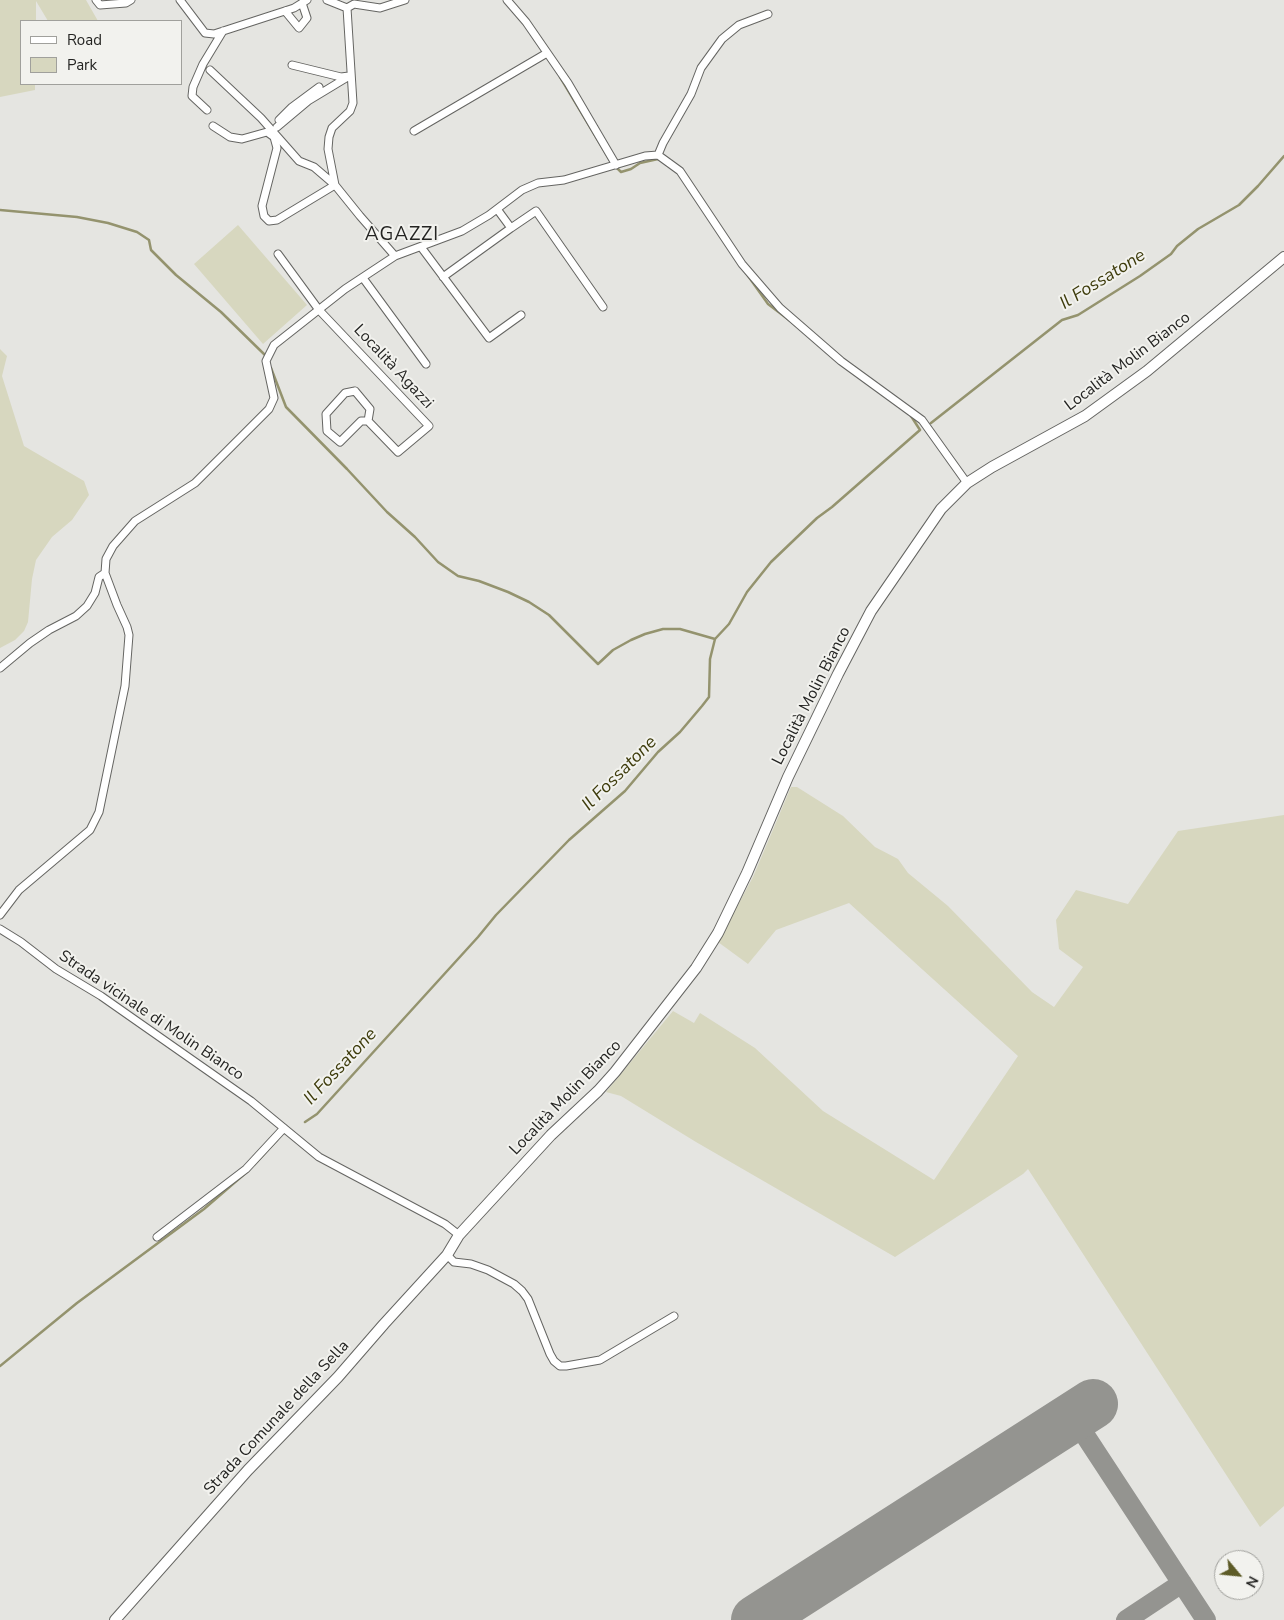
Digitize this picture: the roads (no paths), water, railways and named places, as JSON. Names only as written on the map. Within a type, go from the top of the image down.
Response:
[{"type":"street","points":[[98,2],[126,3],[131,0]]},
{"type":"street","points":[[180,0],[205,33],[214,34],[285,11],[304,2],[307,18],[299,28],[285,11]]},
{"type":"street","points":[[327,0],[347,8]]},
{"type":"street","points":[[347,8],[354,4],[380,8],[405,0]]},
{"type":"street","points":[[507,0],[526,22],[568,83],[616,165]]},
{"type":"street","points":[[335,184],[328,149],[329,137],[332,128],[350,111],[353,103],[347,8]]},
{"type":"street","points":[[658,155],[692,94],[701,68],[722,39],[739,25],[768,14]]},
{"type":"street","points":[[207,110],[192,96],[193,87],[203,64],[224,31]]},
{"type":"street","points":[[414,131],[547,53]]},
{"type":"street","points":[[292,66],[341,77],[352,75]]},
{"type":"street","points":[[210,70],[274,128],[299,161],[314,167],[335,184],[395,256]]},
{"type":"street","points":[[274,128],[308,101],[352,75]]},
{"type":"street","points":[[274,128],[292,107],[319,87]]},
{"type":"street","points":[[213,126],[230,137],[242,139],[267,132],[274,137],[276,148],[262,206],[264,216],[269,222],[277,220],[335,184]]},
{"type":"street","points":[[0,915],[19,890],[90,830],[99,812],[126,686],[127,627],[105,574],[106,559],[113,546],[135,521],[195,483],[269,410],[274,398],[266,361],[274,345],[319,310],[395,256],[462,231],[522,190],[538,183],[564,180],[645,156],[658,155],[680,171],[742,264],[780,308],[841,361],[922,420],[967,483]]},
{"type":"street","points":[[497,208],[511,228]]},
{"type":"street","points":[[443,277],[536,211],[603,306]]},
{"type":"street","points":[[421,247],[489,338],[521,315]]},
{"type":"street","points":[[278,254],[319,310]]},
{"type":"street","name":"Località Molin Bianco","points":[[459,1235],[551,1135],[598,1091],[615,1072],[696,968],[718,932],[747,873],[788,777],[871,611],[941,509],[967,483],[992,467],[1086,416],[1147,371],[1284,257]]},
{"type":"street","name":"Località Agazzi","points":[[363,278],[426,364]]},
{"type":"street","name":"Località Agazzi","points":[[319,310],[429,426],[398,452],[368,421]]},
{"type":"street","points":[[355,391],[370,409],[368,421],[361,421],[340,442],[327,432],[326,414],[345,393],[355,391]]},
{"type":"street","points":[[0,668],[49,630],[76,616],[87,606],[95,593],[99,577],[105,574]]},
{"type":"street","name":"Strada vicinale di Molin Bianco","points":[[0,929],[21,942],[56,969],[101,996],[192,1059],[251,1101],[319,1156],[445,1224],[459,1235]]},
{"type":"street","points":[[157,1237],[246,1169],[284,1128]]},
{"type":"street","name":"Strada Comunale della Sella","points":[[115,1620],[248,1470],[338,1377],[447,1255],[459,1235]]},
{"type":"street","points":[[447,1255],[454,1262],[472,1264],[488,1270],[514,1284],[522,1291],[528,1299],[550,1354],[560,1366],[600,1360],[674,1316]]},
{"type":"waterway","points":[[560,77],[611,162]]},
{"type":"waterway","name":"Il Fossatone","points":[[931,423],[1062,320],[1078,315],[1140,276],[1171,254],[1177,246],[1198,229],[1239,205],[1284,156]]},
{"type":"waterway","points":[[615,166],[621,172],[631,169],[640,163],[658,159]]},
{"type":"waterway","points":[[0,210],[77,217],[108,223],[137,232],[149,240],[151,250],[176,275],[221,312],[266,356]]},
{"type":"waterway","points":[[746,273],[768,304],[793,323]]},
{"type":"waterway","points":[[271,368],[286,407],[438,562],[458,576],[479,581],[529,602],[549,615],[598,664],[613,650],[631,640],[663,629],[680,629],[715,639]]},
{"type":"waterway","name":"Il Fossatone","points":[[305,1122],[317,1114],[496,915],[569,840],[625,791],[658,752],[680,732],[709,697],[710,659],[715,639],[729,624],[747,592],[771,562],[817,518],[920,430],[911,416]]},
{"type":"waterway","name":"Il Fossatone","points":[[254,1165],[277,1140]]},
{"type":"waterway","name":"Il Fossatone","points":[[0,1366],[77,1303],[204,1209],[248,1171]]},
{"type":"district","name":"AGAZZI","points":[[402,235]]}]
